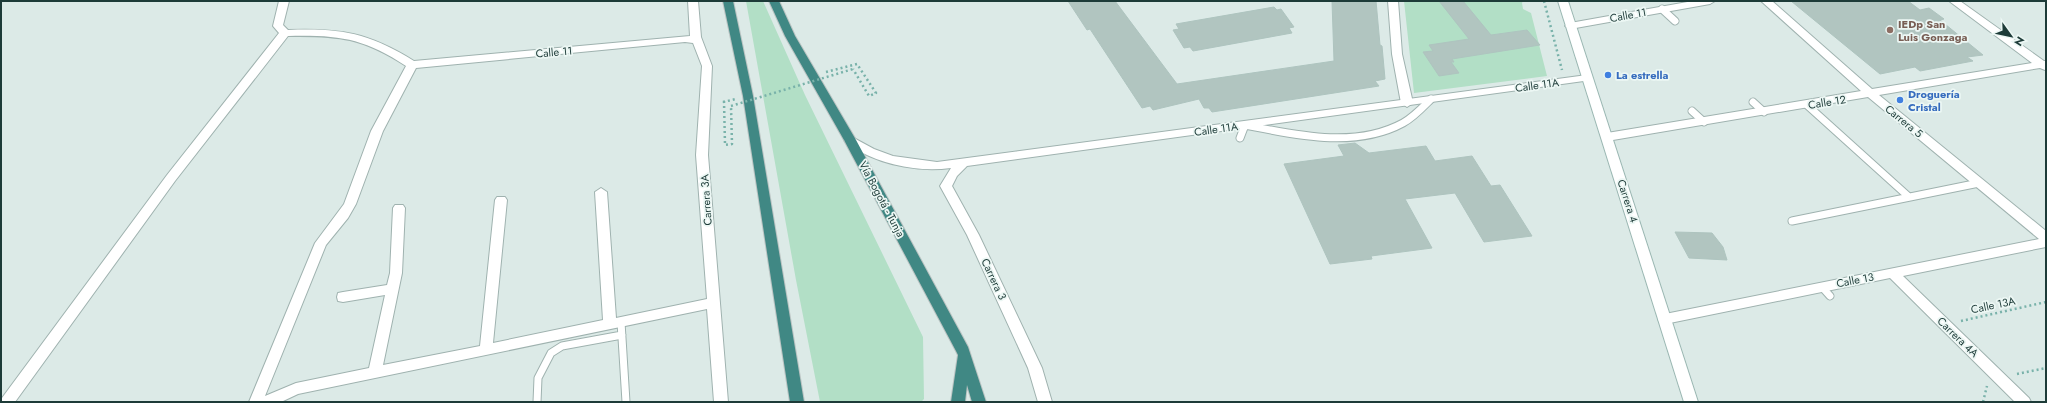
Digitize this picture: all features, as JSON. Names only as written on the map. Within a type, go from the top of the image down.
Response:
[{"type":"highway","points":[[728,1],[748,96],[797,400]]},
{"type":"highway","name":"Vía Bogotá - Tunja","points":[[774,1],[790,36],[850,140],[963,351],[980,402]]},
{"type":"highway","points":[[958,402],[963,351]]},
{"type":"street","points":[[256,402],[321,242],[344,215],[350,204],[377,131],[412,65],[365,38],[330,32],[285,33],[278,26],[284,1]]},
{"type":"street","name":"Carrera 3A","points":[[693,1],[696,40],[704,52],[707,65],[702,155],[721,402]]},
{"type":"street","points":[[1393,1],[1397,54],[1407,103]]},
{"type":"street","name":"Carrera 4","points":[[1563,1],[1691,402]]},
{"type":"street","name":"Calle 11","points":[[1570,26],[1710,1]]},
{"type":"street","name":"Carrera 5","points":[[1766,1],[1872,95],[2046,238]]},
{"type":"street","points":[[1954,1],[2044,66]]},
{"type":"street","points":[[7,402],[171,178],[285,33]]},
{"type":"street","name":"Calle 11","points":[[412,65],[685,39],[696,40]]},
{"type":"street","name":"Calle 12","points":[[1607,138],[2044,66]]},
{"type":"street","name":"Calle 11A","points":[[850,140],[867,152],[888,160],[912,165],[937,166],[1587,78]]},
{"type":"street","name":"Carrera 3","points":[[963,163],[952,174],[946,186],[973,235],[1035,368],[1045,402]]},
{"type":"street","points":[[601,192],[617,327]]},
{"type":"street","points":[[486,350],[501,200]]},
{"type":"street","points":[[375,373],[396,273],[399,208]]},
{"type":"street","name":"Calle 13","points":[[1665,319],[1826,292],[1892,273],[2046,242]]},
{"type":"street","name":"Carrera 4A","points":[[1892,273],[2024,402]]},
{"type":"street","points":[[343,297],[393,289]]},
{"type":"street","points":[[267,402],[296,389],[486,350],[617,327],[713,303]]},
{"type":"lane","points":[[1662,9],[1674,21]]},
{"type":"lane","points":[[1240,138],[1245,125],[1292,134],[1324,137],[1353,137],[1382,132],[1402,123],[1431,99]]},
{"type":"lane","points":[[1753,102],[1764,112]]},
{"type":"lane","points":[[1807,105],[1909,198]]},
{"type":"lane","points":[[1692,111],[1704,122]]},
{"type":"lane","points":[[1792,221],[1980,183]]},
{"type":"lane","points":[[537,402],[538,378],[551,353],[562,346],[617,327],[626,402]]},
{"type":"path","points":[[1544,1],[1565,81]]},
{"type":"path","points":[[724,102],[725,145],[732,144],[731,106],[853,69],[869,96],[876,94],[857,64],[812,76]]},
{"type":"path","points":[[705,106],[748,96]]},
{"type":"path","name":"Calle 13A","points":[[1945,324],[2046,302]]},
{"type":"path","points":[[2000,378],[2046,368]]},
{"type":"green space","points":[[746,1],[763,1],[805,95],[923,337],[924,399],[921,402],[820,402],[796,280]]},
{"type":"green space","points":[[1404,1],[1523,1],[1523,9],[1531,13],[1547,76],[1414,93]]},
{"type":"building","points":[[1068,1],[1115,1],[1177,84],[1334,61],[1332,1],[1376,1],[1385,79],[1375,81],[1379,86],[1212,112],[1209,108],[1204,108],[1199,99],[1153,110],[1150,106],[1142,108],[1090,29],[1087,30]]},
{"type":"building","points":[[1439,1],[1463,1],[1491,35],[1527,30],[1540,45],[1452,59],[1454,62],[1451,62],[1459,73],[1439,76],[1423,52],[1433,51],[1429,45],[1469,39]]},
{"type":"building","name":"IEDp San Luis Gonzaga","points":[[1791,1],[1908,1],[1920,10],[1929,8],[1944,19],[1940,20],[1983,55],[1967,57],[1973,61],[1920,71],[1915,67],[1880,74]]},
{"type":"building","points":[[1274,7],[1277,10],[1281,9],[1294,27],[1289,28],[1292,33],[1193,51],[1190,47],[1184,48],[1173,30],[1179,29],[1176,24]]},
{"type":"building","points":[[1355,143],[1369,153],[1426,146],[1435,161],[1472,156],[1491,186],[1500,185],[1532,236],[1484,242],[1455,193],[1405,199],[1432,248],[1371,256],[1372,259],[1330,264],[1284,164],[1344,156],[1338,145]]},
{"type":"building","points":[[1675,232],[1712,233],[1723,247],[1727,260],[1689,258]]},
{"type":"place","name":"IEDp San Luis Gonzaga","points":[[1890,30]]},
{"type":"place","name":"La estrella","points":[[1608,75]]},
{"type":"place","name":"Droguería Cristal","points":[[1900,100]]}]
